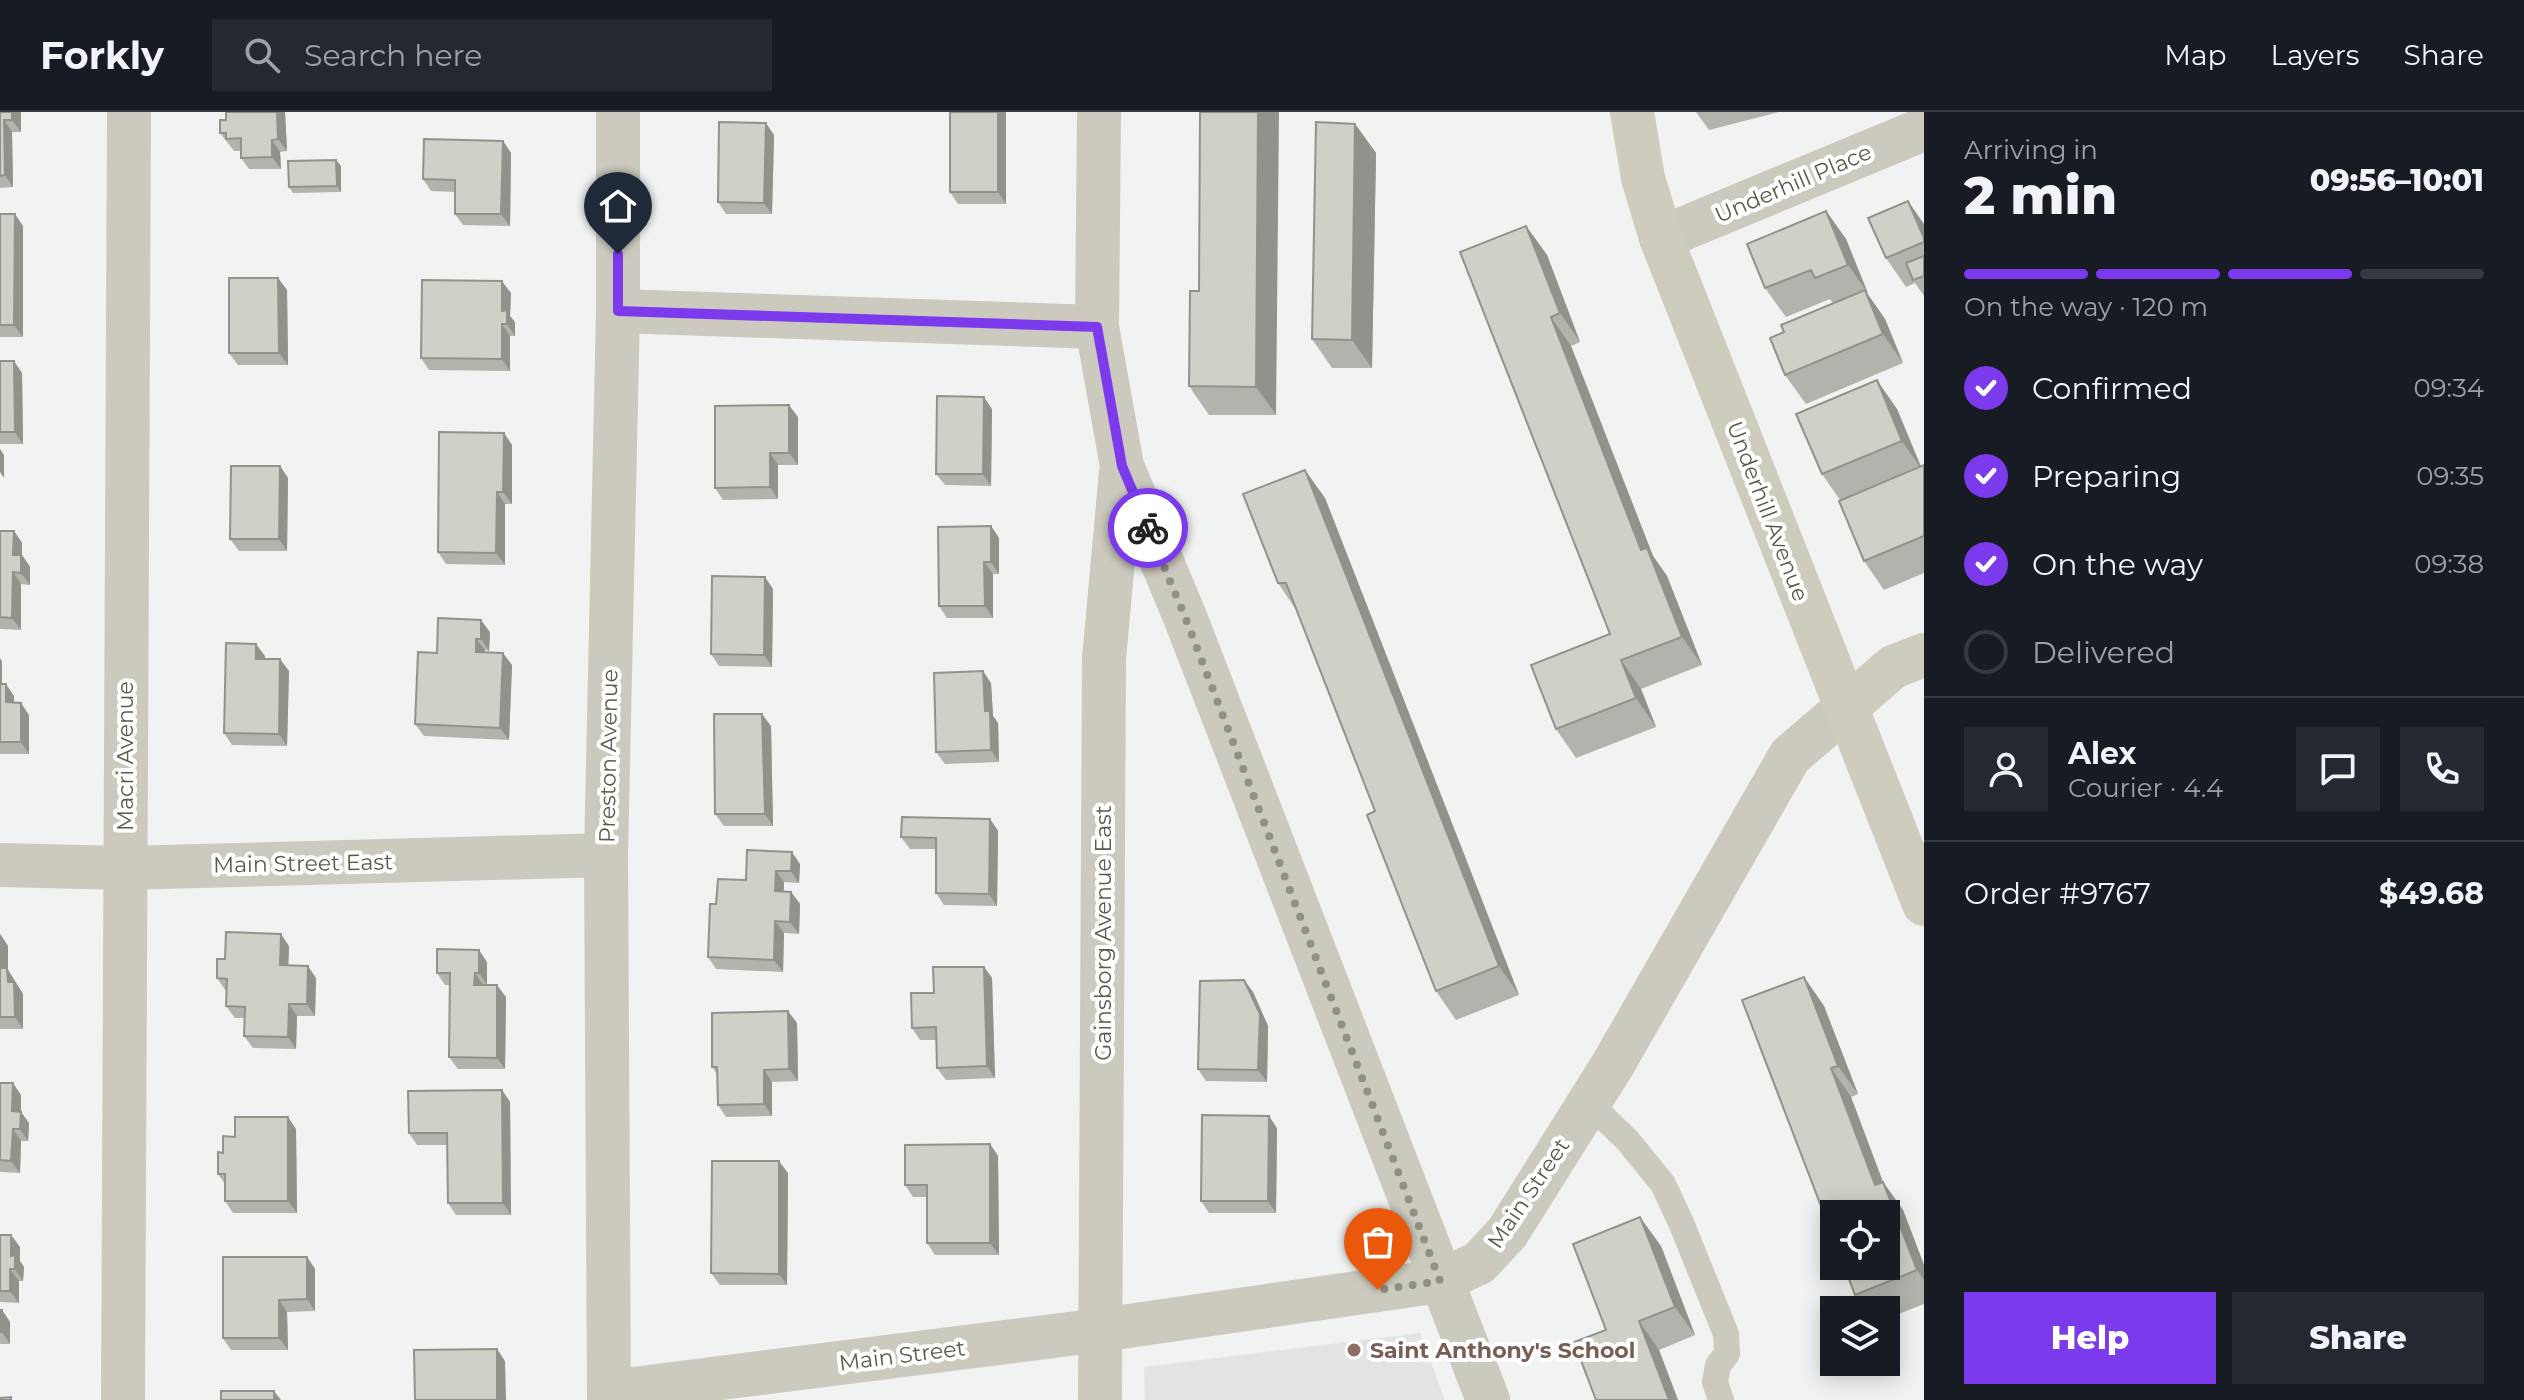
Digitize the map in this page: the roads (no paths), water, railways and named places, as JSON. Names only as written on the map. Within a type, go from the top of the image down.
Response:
[{"type":"street","name":"Macri Avenue","points":[[123,1400],[129,112]]},
{"type":"street","name":"Preston Avenue","points":[[609,1396],[606,855],[618,311],[618,112]]},
{"type":"street","points":[[1099,112],[1097,327],[1122,466],[1185,617],[1488,1400]]},
{"type":"street","name":"Underhill Avenue","points":[[1632,112],[1643,178],[1661,238],[1924,904]]},
{"type":"street","name":"Underhill Place","points":[[1661,238],[1924,129]]},
{"type":"street","points":[[618,311],[1097,327]]},
{"type":"street","name":"Gainsborg Avenue East","points":[[1100,1400],[1104,659],[1122,466]]},
{"type":"street","name":"Main Street","points":[[609,1396],[1440,1281],[1479,1263],[1507,1233],[1589,1103],[1790,756],[1893,667],[1924,655]]},
{"type":"street","name":"Main Street East","points":[[0,865],[124,868],[606,855]]},
{"type":"lane","points":[[1589,1103],[1628,1141],[1663,1184],[1682,1225],[1726,1334],[1727,1354],[1718,1365],[1715,1382],[1721,1400]]},
{"type":"place","name":"Saint Anthony's School","points":[[1354,1350]]}]
